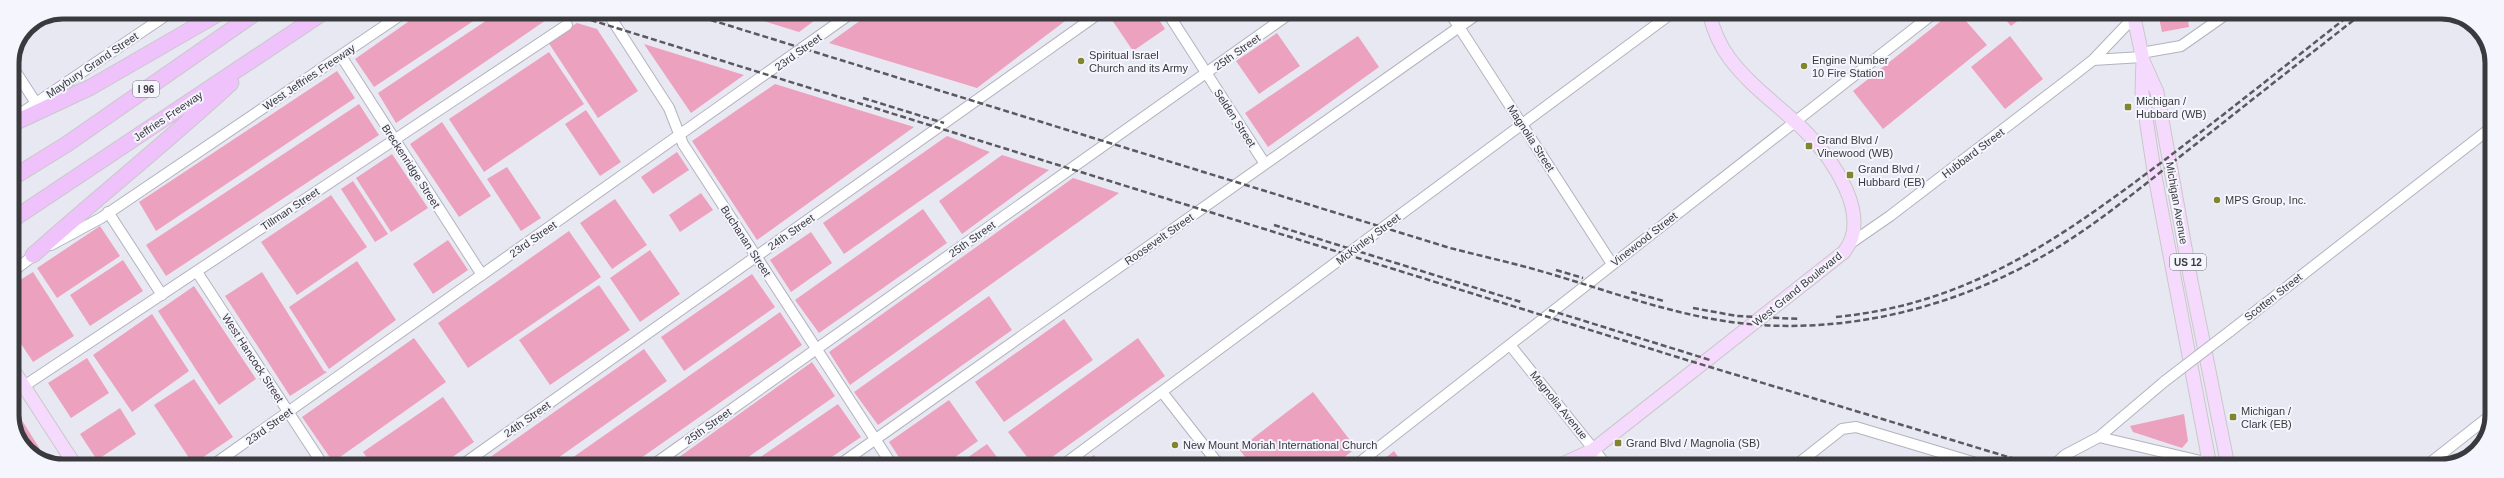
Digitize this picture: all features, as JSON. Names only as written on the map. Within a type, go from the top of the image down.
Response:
[{"type":"highway","points":[[19,121],[91,87],[209,19]]},
{"type":"highway","name":"I 96","points":[[19,174],[67,144],[247,19]]},
{"type":"highway","name":"Jeffries Freeway","points":[[19,215],[313,19]]},
{"type":"highway","points":[[33,256],[99,196],[184,126],[262,53]]},
{"type":"main road","name":"West Grand Boulevard","points":[[1586,459],[1594,449],[1844,252],[1854,236],[1853,216],[1844,186],[1828,160],[1794,121],[1757,89],[1730,60],[1718,38],[1711,19]]},
{"type":"main road","name":"Michigan Avenue","points":[[2134,19],[2142,57],[2157,92],[2191,281],[2227,459]]},
{"type":"main road","name":"Michigan Avenue","points":[[2142,57],[2142,92],[2154,171],[2213,459]]},
{"type":"main road","points":[[19,378],[71,459]]},
{"type":"main road","name":"West Grand Boulevard","points":[[1573,459],[1594,449]]},
{"type":"street","name":"Maybury Grand Street","points":[[19,114],[161,19]]},
{"type":"street","name":"West Jeffries Freeway","points":[[19,267],[33,256],[108,212],[395,19]]},
{"type":"street","name":"Buchanan Street","points":[[612,19],[669,108],[678,135],[888,459]]},
{"type":"street","name":"23rd Street","points":[[222,459],[843,19]]},
{"type":"street","name":"24th Street","points":[[470,459],[1091,19]]},
{"type":"street","name":"Selden Street","points":[[1171,19],[1265,164]]},
{"type":"street","name":"25th Street","points":[[662,459],[1282,19]]},
{"type":"street","name":"Magnolia Street","points":[[1454,19],[1612,264]]},
{"type":"street","name":"Roosevelt Street","points":[[848,459],[1470,19]]},
{"type":"street","name":"McKinley Street","points":[[1071,459],[1664,19]]},
{"type":"street","name":"Vinewood Street","points":[[1363,459],[1926,19]]},
{"type":"street","name":"Hubbard Street","points":[[1851,243],[1890,216],[2093,60],[2129,19]]},
{"type":"street","points":[[2093,60],[2142,57],[2181,46],[2219,19]]},
{"type":"street","name":"Tillman Street","points":[[19,389],[567,25]]},
{"type":"street","name":"Breckenridge Street","points":[[341,56],[482,275]]},
{"type":"street","points":[[19,77],[36,103]]},
{"type":"street","name":"Scotten Street","points":[[2061,459],[2099,436],[2165,381],[2485,132]]},
{"type":"street","points":[[108,212],[162,295]]},
{"type":"street","name":"West Hancock Street","points":[[197,272],[319,459]]},
{"type":"street","name":"Magnolia Avenue","points":[[1510,345],[1602,459]]},
{"type":"street","points":[[1162,392],[1215,459]]},
{"type":"street","points":[[2435,459],[2484,420]]},
{"type":"street","points":[[1804,459],[1842,429],[1856,427],[1963,459]]},
{"type":"street","points":[[2099,436],[2190,459]]},
{"type":"shaded area","points":[[412,19],[476,19],[374,87],[355,59]]},
{"type":"shaded area","points":[[489,19],[548,19],[396,123],[378,93]]},
{"type":"shaded area","points":[[757,19],[817,19],[799,32]]},
{"type":"shaded area","points":[[862,19],[1068,19],[977,88],[829,43]]},
{"type":"shaded area","points":[[1111,19],[1159,19],[1165,29],[1133,51]]},
{"type":"shaded area","points":[[1943,19],[1964,19],[1987,45],[1883,129],[1853,91]]},
{"type":"shaded area","points":[[2005,19],[2020,19],[2011,26]]},
{"type":"shaded area","points":[[2159,19],[2188,19],[2189,27],[2162,32]]},
{"type":"shaded area","points":[[577,23],[597,29],[638,91],[598,118],[548,42]]},
{"type":"shaded area","points":[[1277,33],[1300,66],[1259,94],[1236,61]]},
{"type":"shaded area","points":[[1358,36],[1379,67],[1268,147],[1245,113]]},
{"type":"shaded area","points":[[2010,36],[2043,79],[2005,109],[1971,67]]},
{"type":"shaded area","points":[[644,44],[744,75],[691,113]]},
{"type":"shaded area","points":[[549,52],[584,104],[484,172],[449,119]]},
{"type":"shaded area","points":[[337,71],[355,98],[156,231],[139,202]]},
{"type":"shaded area","points":[[775,84],[914,127],[757,240],[692,141]]},
{"type":"shaded area","points":[[359,104],[379,135],[166,276],[146,245]]},
{"type":"shaded area","points":[[586,110],[621,162],[600,176],[565,124]]},
{"type":"shaded area","points":[[442,122],[491,196],[459,217],[410,144]]},
{"type":"shaded area","points":[[947,136],[990,152],[844,254],[823,223]]},
{"type":"shaded area","points":[[677,152],[689,170],[653,194],[641,177]]},
{"type":"shaded area","points":[[392,154],[428,208],[391,232],[356,178]]},
{"type":"shaded area","points":[[1002,155],[1049,170],[962,234],[939,201]]},
{"type":"shaded area","points":[[507,167],[541,218],[521,231],[487,179]]},
{"type":"shaded area","points":[[1073,178],[1119,193],[850,385],[829,352]]},
{"type":"shaded area","points":[[353,181],[388,234],[375,242],[341,189]]},
{"type":"shaded area","points":[[701,193],[713,210],[680,232],[669,215]]},
{"type":"shaded area","points":[[331,195],[367,247],[297,295],[261,242]]},
{"type":"shaded area","points":[[615,199],[647,245],[612,269],[580,223]]},
{"type":"shaded area","points":[[923,209],[947,243],[819,333],[795,300]]},
{"type":"shaded area","points":[[100,226],[120,256],[57,298],[37,268]]},
{"type":"shaded area","points":[[569,231],[601,277],[468,368],[438,323]]},
{"type":"shaded area","points":[[811,232],[832,263],[791,292],[770,260]]},
{"type":"shaded area","points":[[448,240],[468,270],[433,294],[413,264]]},
{"type":"shaded area","points":[[650,250],[680,294],[640,322],[610,278]]},
{"type":"shaded area","points":[[123,260],[143,291],[90,326],[70,295]]},
{"type":"shaded area","points":[[357,261],[396,320],[329,369],[289,307]]},
{"type":"shaded area","points":[[33,272],[74,336],[33,362],[19,341],[19,281]]},
{"type":"shaded area","points":[[262,272],[324,371],[327,372],[290,396],[225,296]]},
{"type":"shaded area","points":[[752,274],[775,307],[684,371],[661,337]]},
{"type":"shaded area","points":[[599,285],[630,330],[550,385],[519,340]]},
{"type":"shaded area","points":[[194,286],[256,379],[219,405],[158,311]]},
{"type":"shaded area","points":[[989,296],[1012,330],[878,425],[854,392]]},
{"type":"shaded area","points":[[780,312],[802,345],[640,459],[571,459]]},
{"type":"shaded area","points":[[152,314],[189,371],[132,412],[93,355]]},
{"type":"shaded area","points":[[1064,319],[1093,360],[1004,422],[975,382]]},
{"type":"shaded area","points":[[414,338],[446,382],[337,459],[331,459],[302,417]]},
{"type":"shaded area","points":[[1138,338],[1165,376],[1049,459],[1028,459],[1008,432]]},
{"type":"shaded area","points":[[644,349],[667,381],[556,459],[488,459]]},
{"type":"shaded area","points":[[87,358],[109,393],[71,418],[48,383]]},
{"type":"shaded area","points":[[812,362],[835,396],[746,459],[676,459]]},
{"type":"shaded area","points":[[194,379],[233,437],[200,459],[190,459],[154,405]]},
{"type":"shaded area","points":[[1313,392],[1356,448],[1342,459],[1247,459],[1239,449]]},
{"type":"shaded area","points":[[443,397],[474,442],[450,459],[368,459],[363,452]]},
{"type":"shaded area","points":[[949,400],[978,441],[952,459],[900,459],[889,442]]},
{"type":"shaded area","points":[[838,404],[861,437],[829,459],[758,459]]},
{"type":"shaded area","points":[[120,408],[136,434],[96,459],[80,434]]},
{"type":"shaded area","points":[[2184,414],[2188,441],[2182,448],[2133,432],[2130,426]]},
{"type":"shaded area","points":[[19,416],[43,454],[34,448],[25,437],[22,432]]},
{"type":"shaded area","points":[[987,444],[998,459],[966,459]]},
{"type":"shaded area","points":[[1394,451],[1400,459],[1384,459]]},
{"type":"shaded area","points":[[1094,455],[1097,459],[1088,459]]},
{"type":"railway","points":[[588,19],[1690,361],[2015,459]]},
{"type":"railway","points":[[708,19],[1450,248],[1532,269],[1684,313],[1731,322],[1772,326],[1814,325],[1855,321],[1896,314],[1937,303],[1976,289],[2014,272],[2050,252],[2101,218],[2355,19]]},
{"type":"railway","points":[[1836,317],[1884,310],[1929,298],[1970,283],[2010,264],[2086,217],[2124,190],[2234,107],[2344,19]]},
{"type":"railway","points":[[863,98],[944,123]]},
{"type":"railway","points":[[1274,225],[1521,302]]},
{"type":"railway","points":[[1556,270],[1583,278]]},
{"type":"railway","points":[[1631,292],[1664,301]]},
{"type":"railway","points":[[1693,308],[1737,316],[1800,319]]},
{"type":"railway","points":[[1549,310],[1710,360]]},
{"type":"place","name":"Spiritual Israel Church and its Army","points":[[1081,61]]},
{"type":"place","name":"Engine Number 10 Fire Station","points":[[1804,66]]},
{"type":"place","name":"Michigan / Hubbard (WB)","points":[[2128,107]]},
{"type":"place","name":"Grand Blvd / Vinewood (WB)","points":[[1809,146]]},
{"type":"place","name":"Grand Blvd / Hubbard (EB)","points":[[1850,175]]},
{"type":"place","name":"MPS Group, Inc.","points":[[2217,200]]},
{"type":"place","name":"Michigan / Clark (EB)","points":[[2233,417]]},
{"type":"place","name":"Grand Blvd / Magnolia (SB)","points":[[1618,443]]},
{"type":"place","name":"New Mount Moriah International Church","points":[[1175,445]]}]
